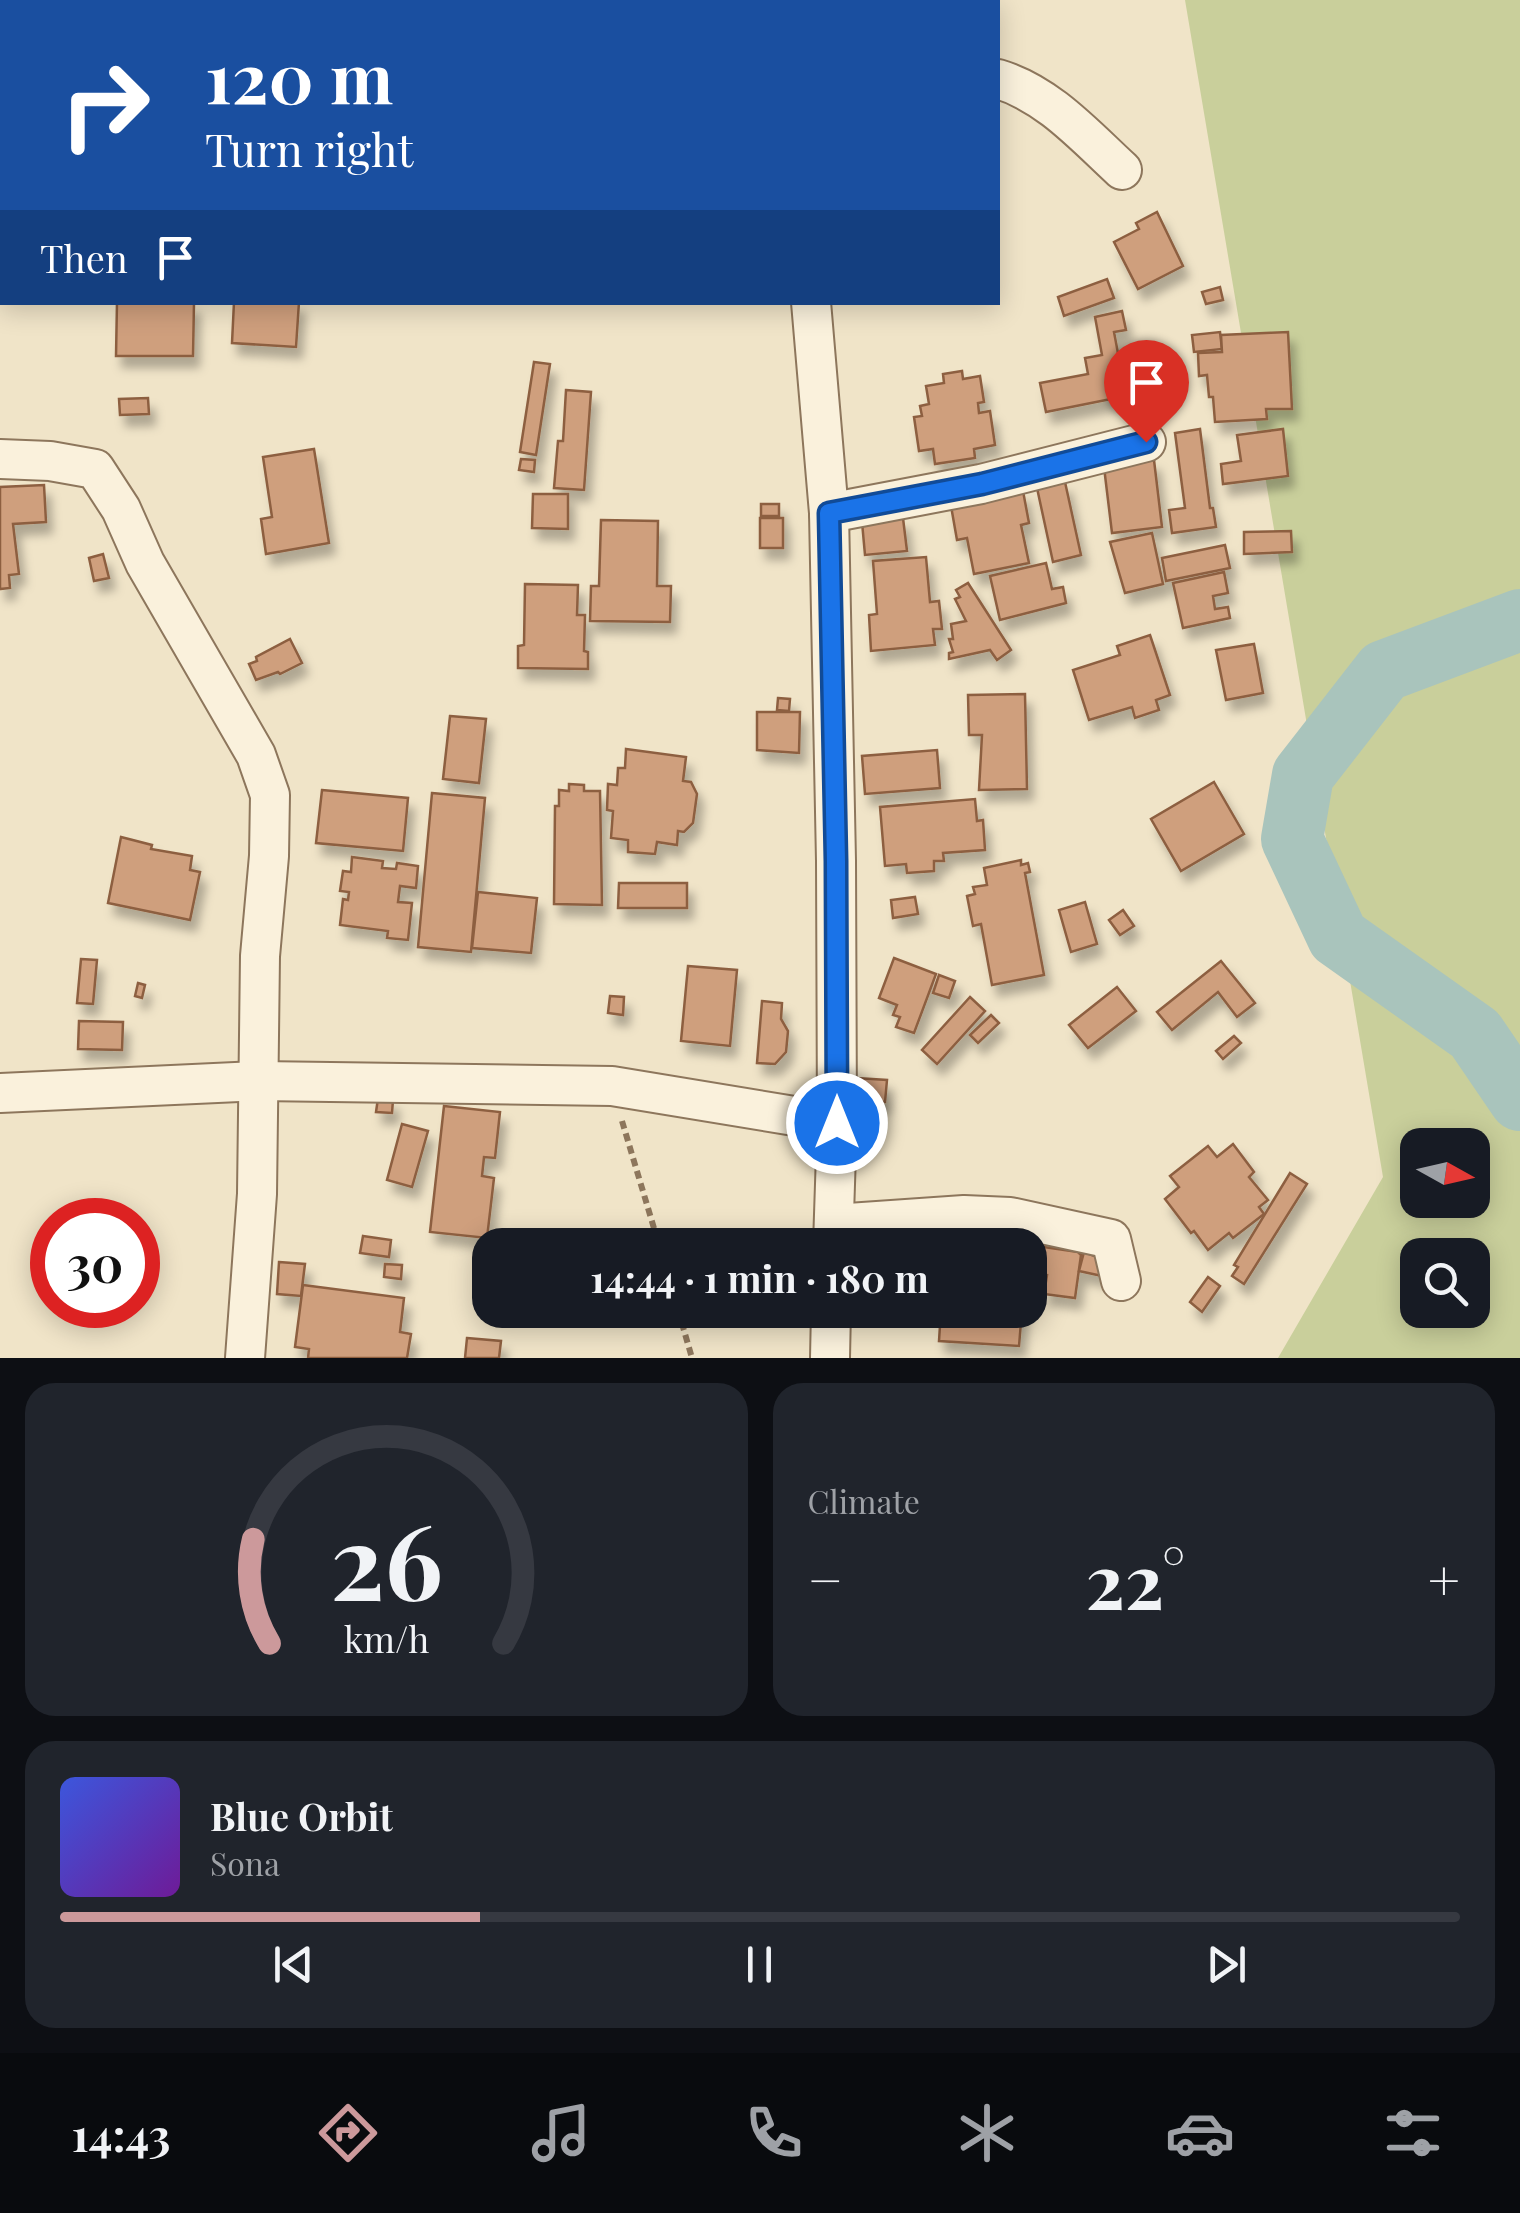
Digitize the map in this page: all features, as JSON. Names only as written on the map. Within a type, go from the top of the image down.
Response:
[{"type":"street","points":[[1000,81],[1021,86],[1046,102],[1122,170]]},
{"type":"street","points":[[811,305],[829,513],[836,861],[833,1228]]},
{"type":"street","points":[[829,513],[982,484],[1146,442]]},
{"type":"street","points":[[0,460],[50,461],[95,469],[121,509],[145,563],[256,755],[270,795],[260,956],[257,1194],[245,1358]]},
{"type":"street","points":[[0,1093],[259,1081],[612,1086],[837,1123]]},
{"type":"street","points":[[877,1228],[964,1216],[1010,1217],[1110,1239],[1121,1281]]},
{"type":"street","points":[[830,1358],[831,1328]]},
{"type":"path","points":[[612,1086],[654,1228]]},
{"type":"path","points":[[683,1328],[692,1358]]},
{"type":"green space","points":[[1185,0],[1520,0],[1520,1358],[1278,1358],[1383,1177]]},
{"type":"building","points":[[1157,212],[1183,266],[1138,289],[1114,242],[1139,229],[1136,223]]},
{"type":"building","points":[[1107,279],[1114,298],[1064,316],[1058,297]]},
{"type":"building","points":[[1220,287],[1223,300],[1206,304],[1202,292]]},
{"type":"building","points":[[117,305],[194,305],[193,356],[116,356]]},
{"type":"building","points":[[234,305],[299,305],[296,347],[232,343]]},
{"type":"building","points":[[1122,311],[1126,330],[1114,332],[1126,396],[1046,412],[1040,383],[1088,374],[1085,358],[1102,355],[1095,317]]},
{"type":"building","points":[[1220,332],[1222,349],[1194,352],[1192,335]]},
{"type":"building","points":[[1288,332],[1292,409],[1266,409],[1267,419],[1215,422],[1207,375],[1199,376],[1198,353],[1222,352],[1221,335]]},
{"type":"building","points":[[534,362],[550,364],[536,455],[520,452]]},
{"type":"building","points":[[962,371],[963,379],[980,376],[984,402],[978,403],[979,413],[990,411],[995,445],[974,449],[975,458],[935,464],[933,449],[919,451],[914,417],[922,416],[920,406],[929,404],[926,386],[944,383],[943,374]]},
{"type":"building","points":[[566,390],[591,392],[584,490],[554,488],[558,441],[563,441]]},
{"type":"building","points":[[148,398],[149,414],[120,415],[119,399]]},
{"type":"building","points":[[1200,429],[1216,527],[1172,533],[1169,510],[1185,508],[1175,433]]},
{"type":"building","points":[[1283,429],[1288,476],[1223,484],[1221,464],[1241,461],[1237,435]]},
{"type":"building","points":[[314,449],[329,543],[266,554],[261,519],[272,517],[263,457]]},
{"type":"building","points":[[521,459],[535,460],[534,472],[519,470]]},
{"type":"building","points":[[1154,460],[1162,527],[1112,533],[1104,467]]},
{"type":"building","points":[[1065,482],[1081,555],[1053,562],[1037,488]]},
{"type":"building","points":[[44,485],[46,522],[13,524],[19,574],[9,575],[10,588],[0,589],[0,487]]},
{"type":"building","points":[[1023,491],[1029,523],[1021,525],[1029,563],[974,574],[967,538],[957,540],[951,506]]},
{"type":"building","points":[[533,494],[568,494],[568,529],[532,528]]},
{"type":"building","points":[[761,504],[779,504],[779,516],[761,516]]},
{"type":"building","points":[[760,518],[783,518],[783,548],[760,548]]},
{"type":"building","points":[[903,518],[907,551],[865,555],[862,522]]},
{"type":"building","points":[[601,520],[658,521],[657,586],[671,586],[670,622],[590,621],[591,586],[599,586]]},
{"type":"building","points":[[1291,531],[1292,552],[1244,554],[1244,532]]},
{"type":"building","points":[[1152,533],[1163,584],[1125,593],[1110,542]]},
{"type":"building","points":[[1225,545],[1230,568],[1166,581],[1162,558]]},
{"type":"building","points":[[103,554],[109,578],[94,581],[89,558]]},
{"type":"building","points":[[926,557],[930,602],[939,601],[942,629],[933,629],[935,645],[871,651],[869,615],[877,614],[873,561]]},
{"type":"building","points":[[1046,563],[1052,589],[1063,587],[1066,603],[1000,620],[990,576]]},
{"type":"building","points":[[1224,572],[1228,593],[1213,596],[1215,609],[1228,607],[1230,618],[1183,628],[1173,583]]},
{"type":"building","points":[[968,583],[1011,650],[997,660],[990,650],[949,659],[953,652],[949,639],[953,639],[951,624],[966,621],[955,599],[960,597],[956,590]]},
{"type":"building","points":[[525,584],[578,585],[577,615],[585,615],[588,669],[518,668],[518,646],[524,645]]},
{"type":"building","points":[[1150,635],[1170,695],[1156,700],[1159,710],[1135,718],[1132,707],[1089,720],[1073,670],[1120,655],[1117,646]]},
{"type":"building","points":[[290,639],[302,663],[256,680],[249,664]]},
{"type":"building","points":[[1254,644],[1263,693],[1226,700],[1216,650]]},
{"type":"building","points":[[1025,694],[1027,789],[979,790],[982,735],[969,735],[968,695]]},
{"type":"building","points":[[778,698],[790,699],[789,711],[777,710]]},
{"type":"building","points":[[757,712],[800,712],[799,753],[757,750]]},
{"type":"building","points":[[450,716],[486,719],[479,783],[443,779]]},
{"type":"building","points":[[626,749],[686,757],[683,781],[691,782],[697,794],[693,823],[684,832],[678,831],[677,845],[657,842],[655,854],[628,852],[628,840],[611,838],[613,811],[607,810],[608,784],[617,785],[618,768],[625,768]]},
{"type":"building","points":[[937,750],[940,788],[865,794],[862,756]]},
{"type":"building","points":[[1214,782],[1244,834],[1181,871],[1151,819]]},
{"type":"building","points":[[569,784],[584,785],[584,791],[600,791],[602,905],[554,904],[555,806],[559,806],[559,790],[569,791]]},
{"type":"building","points":[[322,790],[408,798],[403,851],[316,843]]},
{"type":"building","points":[[432,793],[485,798],[471,952],[418,947]]},
{"type":"building","points":[[975,799],[977,821],[983,820],[985,850],[943,853],[944,861],[934,861],[934,871],[907,873],[906,864],[885,866],[880,807]]},
{"type":"building","points":[[121,837],[152,845],[151,849],[192,856],[190,870],[200,872],[190,920],[108,903]]},
{"type":"building","points":[[352,857],[383,861],[382,868],[396,869],[397,863],[418,866],[416,888],[400,886],[398,902],[412,903],[408,940],[387,938],[388,931],[340,925],[343,899],[348,900],[349,892],[340,891],[343,871],[351,872]]},
{"type":"building","points":[[1021,860],[1021,865],[1028,863],[1030,872],[1025,873],[1044,975],[992,985],[981,924],[973,926],[967,896],[975,894],[973,887],[987,885],[984,868]]},
{"type":"building","points":[[619,883],[687,883],[687,908],[618,908]]},
{"type":"building","points":[[478,892],[537,898],[531,953],[472,948]]},
{"type":"building","points":[[915,897],[918,914],[893,918],[891,900]]},
{"type":"building","points":[[1085,902],[1097,944],[1071,952],[1059,910]]},
{"type":"building","points":[[1123,910],[1134,926],[1120,935],[1109,920]]},
{"type":"building","points":[[894,958],[936,974],[914,1033],[896,1027],[900,1017],[893,1015],[897,1005],[879,998]]},
{"type":"building","points":[[81,959],[97,960],[93,1004],[77,1003]]},
{"type":"building","points":[[1221,961],[1255,1003],[1237,1017],[1218,992],[1172,1030],[1157,1012]]},
{"type":"building","points":[[688,966],[737,970],[730,1046],[681,1041]]},
{"type":"building","points":[[939,975],[955,981],[949,998],[933,993]]},
{"type":"building","points":[[138,983],[145,985],[142,998],[135,996]]},
{"type":"building","points":[[1117,987],[1136,1011],[1088,1048],[1069,1025]]},
{"type":"building","points":[[610,996],[624,997],[623,1015],[608,1013]]},
{"type":"building","points":[[970,997],[985,1011],[937,1064],[922,1050]]},
{"type":"building","points":[[762,1001],[782,1003],[781,1019],[788,1031],[786,1052],[775,1064],[757,1063]]},
{"type":"building","points":[[991,1015],[999,1023],[978,1043],[970,1035]]},
{"type":"building","points":[[79,1021],[123,1022],[122,1050],[78,1049]]},
{"type":"building","points":[[1234,1036],[1241,1043],[1223,1059],[1216,1051]]},
{"type":"building","points":[[856,1078],[887,1080],[885,1102],[854,1100]]},
{"type":"building","points":[[378,1098],[393,1100],[392,1113],[376,1112]]},
{"type":"building","points":[[444,1106],[500,1112],[495,1158],[484,1157],[482,1176],[494,1178],[488,1228],[472,1228],[472,1236],[430,1232]]},
{"type":"building","points":[[402,1124],[428,1131],[412,1187],[387,1180]]},
{"type":"building","points":[[1233,1144],[1254,1172],[1249,1177],[1268,1200],[1259,1207],[1264,1214],[1233,1238],[1229,1233],[1208,1250],[1165,1199],[1179,1187],[1170,1176],[1208,1146],[1217,1157]]},
{"type":"building","points":[[1290,1173],[1307,1184],[1244,1284],[1232,1276],[1238,1267],[1234,1265]]},
{"type":"building","points":[[363,1236],[391,1240],[389,1257],[360,1253]]},
{"type":"building","points":[[1047,1247],[1081,1255],[1075,1298],[1047,1294]]},
{"type":"building","points":[[1084,1252],[1105,1260],[1102,1276],[1079,1271]]},
{"type":"building","points":[[279,1262],[305,1264],[301,1296],[277,1294]]},
{"type":"building","points":[[385,1264],[402,1265],[401,1279],[384,1277]]},
{"type":"building","points":[[1208,1277],[1220,1286],[1202,1312],[1190,1302]]},
{"type":"building","points":[[303,1285],[404,1298],[400,1332],[411,1334],[407,1358],[308,1358],[309,1349],[295,1347]]},
{"type":"building","points":[[940,1328],[1020,1328],[1019,1346],[939,1341]]},
{"type":"building","points":[[467,1338],[501,1341],[499,1358],[465,1358]]},
{"type":"waterway","points":[[1520,620],[1384,671],[1303,775],[1292,839],[1338,937],[1475,1034],[1520,1100]]},
{"type":"route","points":[[837,1123],[829,513],[982,484],[1146,442]]}]
